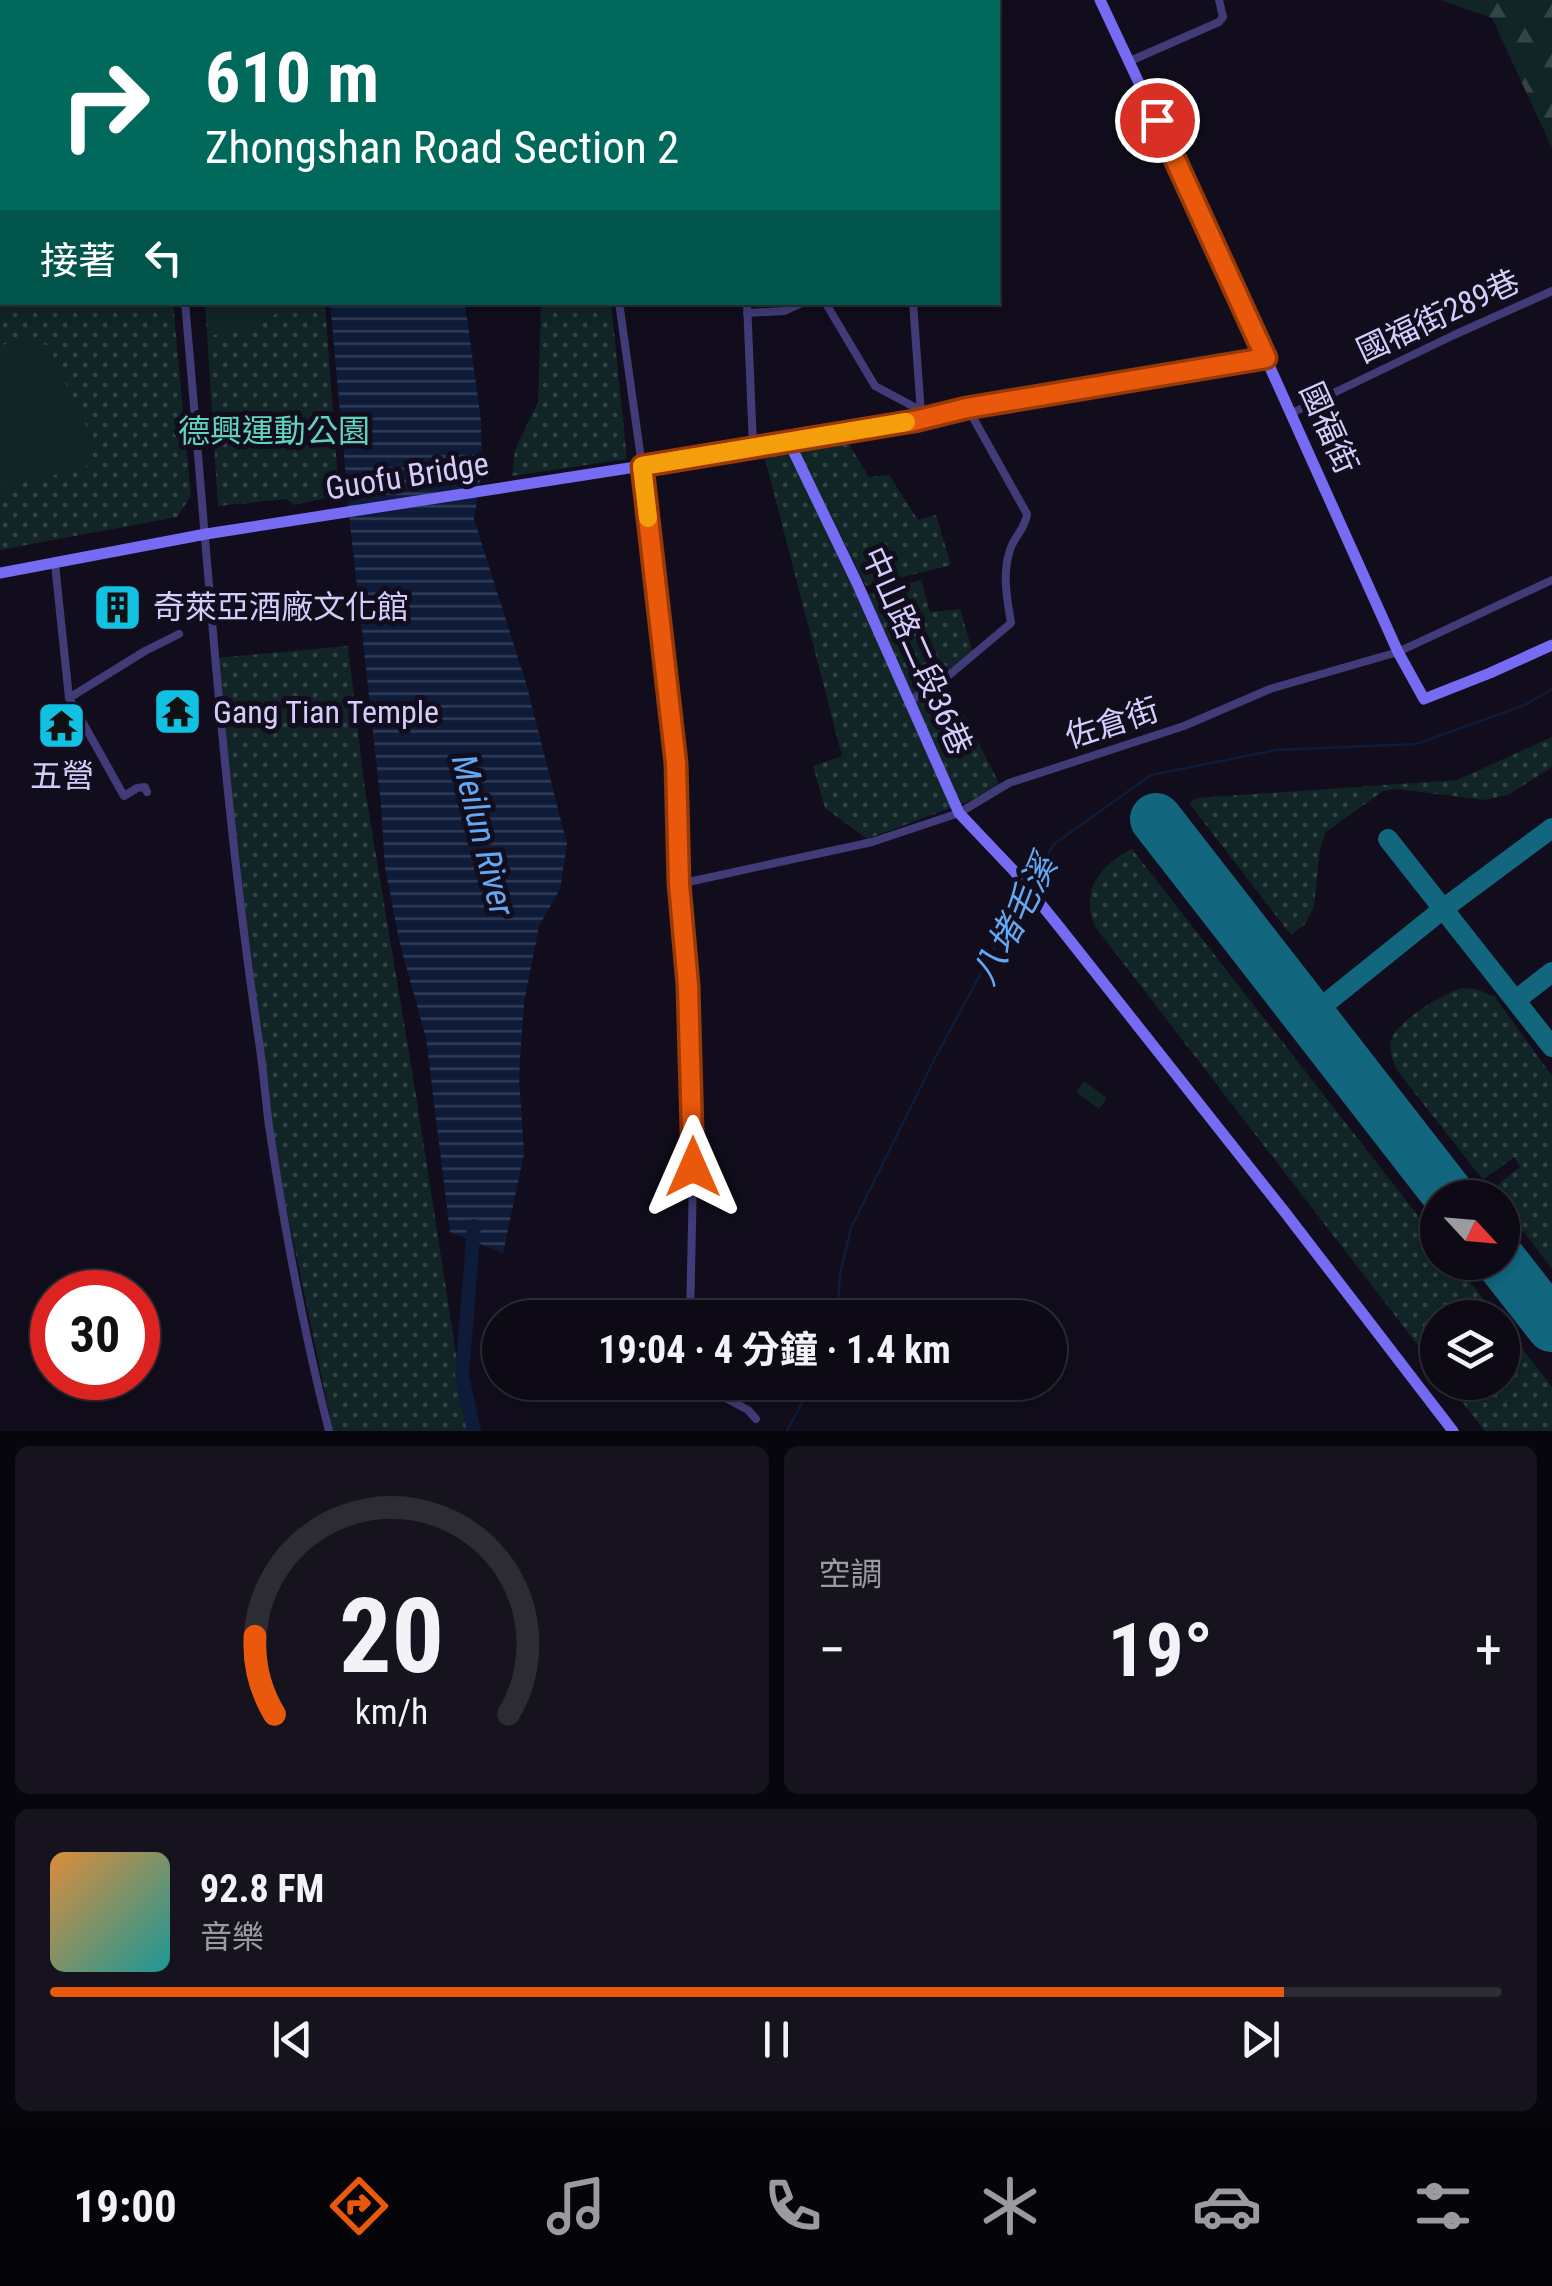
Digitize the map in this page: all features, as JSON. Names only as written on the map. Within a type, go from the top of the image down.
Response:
[{"type":"street","name":"國福街","points":[[1100,0],[1398,652],[1424,699],[1552,646]]},
{"type":"street","points":[[1130,60],[1219,22],[1224,17],[1219,0]]},
{"type":"street","name":"國福街289巷","points":[[1292,414],[1552,290]]},
{"type":"street","points":[[184,305],[248,971],[286,1224],[329,1431]]},
{"type":"street","points":[[619,305],[676,763],[694,1132],[690,1300]]},
{"type":"street","points":[[747,305],[753,446]]},
{"type":"street","points":[[747,313],[784,311],[797,305]]},
{"type":"street","points":[[827,305],[875,386],[921,414]]},
{"type":"street","points":[[913,305],[921,414]]},
{"type":"street","name":"Guofu Bridge","points":[[0,574],[206,534],[642,466],[921,414],[1266,358]]},
{"type":"street","points":[[909,700],[935,687],[1010,622],[1004,587],[1010,546],[1026,526],[1027,514],[967,408]]},
{"type":"street","name":"中山路二段36巷","points":[[788,440],[857,583],[959,813],[1014,870],[1453,1431]]},
{"type":"street","points":[[55,564],[69,698],[124,796],[141,787],[147,792]]},
{"type":"street","name":"佐倉街","points":[[679,884],[872,842],[959,813],[1009,784],[1184,726],[1270,689],[1398,652],[1552,580]]},
{"type":"street","points":[[69,698],[144,651],[180,634]]},
{"type":"street","points":[[729,1400],[748,1410],[756,1420]]},
{"type":"green space","points":[[1440,0],[1552,0],[1552,148],[1492,18]]},
{"type":"green space","points":[[0,305],[173,305],[191,496],[177,517],[0,550]]},
{"type":"green space","name":"德興運動公園","points":[[205,305],[325,305],[339,495],[294,505],[287,499],[218,506]]},
{"type":"green space","points":[[209,305],[286,305],[253,326],[210,335]]},
{"type":"green space","points":[[541,305],[611,305],[627,459],[512,476],[515,450],[538,402]]},
{"type":"green space","points":[[27,342],[47,345],[94,442],[93,453],[84,468],[0,488],[0,346]]},
{"type":"green space","points":[[848,443],[869,477],[889,475],[918,520],[936,515],[951,565],[866,586],[798,450]]},
{"type":"green space","points":[[787,451],[860,596],[921,580],[930,612],[960,609],[973,653],[938,684],[966,718],[1002,789],[867,839],[825,808],[813,766],[842,756],[764,455]]},
{"type":"green space","points":[[348,646],[364,783],[468,1431],[333,1431],[269,1125],[216,658]]},
{"type":"green space","points":[[1552,737],[1552,767],[1508,795],[1484,800],[1397,789],[1383,791],[1326,832],[1320,848],[1314,907],[1305,924],[1291,935],[1189,803],[1196,798],[1457,780]]},
{"type":"green space","points":[[1132,849],[1420,1218],[1420,1280],[1469,1280],[1484,1300],[1420,1300],[1420,1348],[1096,928],[1091,915],[1091,892],[1102,872]]},
{"type":"green space","points":[[1476,989],[1495,997],[1552,1076],[1552,1269],[1520,1227],[1520,1180],[1504,1180],[1520,1167],[1514,1157],[1483,1180],[1393,1061],[1390,1050],[1396,1031],[1413,1015],[1455,991]]},
{"type":"green space","points":[[1084,1081],[1107,1098],[1099,1109],[1076,1092]]},
{"type":"green space","points":[[1520,1346],[1552,1387],[1552,1431],[1485,1431],[1460,1400],[1520,1400]]},
{"type":"water","points":[[330,305],[465,305],[481,421],[482,471],[474,519],[526,683],[567,844],[560,889],[539,926],[524,1003],[519,1076],[524,1154],[503,1253],[450,1232],[426,1038],[399,940],[385,867]]},
{"type":"waterway","name":"八堵毛溪","points":[[1031,883],[1054,844],[1151,775],[1276,750],[1416,744],[1525,705],[1552,689]]},
{"type":"waterway","name":"八堵毛溪","points":[[838,1300],[851,1228],[935,1058],[1024,894]]},
{"type":"waterway","name":"Meilun River","points":[[474,1226],[462,1376],[474,1431]]},
{"type":"waterway","name":"八堵毛溪","points":[[787,1431],[803,1400]]},
{"type":"taxiway","points":[[1310,1016],[1552,828]]},
{"type":"taxiway","points":[[1388,839],[1552,1047]]},
{"type":"taxiway","points":[[1516,1000],[1552,972]]},
{"type":"runway","points":[[1156,819],[1437,1180]]},
{"type":"runway","points":[[1516,1280],[1552,1326]]},
{"type":"slow traffic","points":[[648,518],[642,466],[906,422]]},
{"type":"place","name":"奇萊亞酒廠文化館","points":[[118,607]]},
{"type":"place","name":"Gang Tian Temple","points":[[178,712]]},
{"type":"place","name":"五營","points":[[62,726]]},
{"type":"route","points":[[693,1167],[676,763],[642,466],[1266,358],[1157,120]]}]
